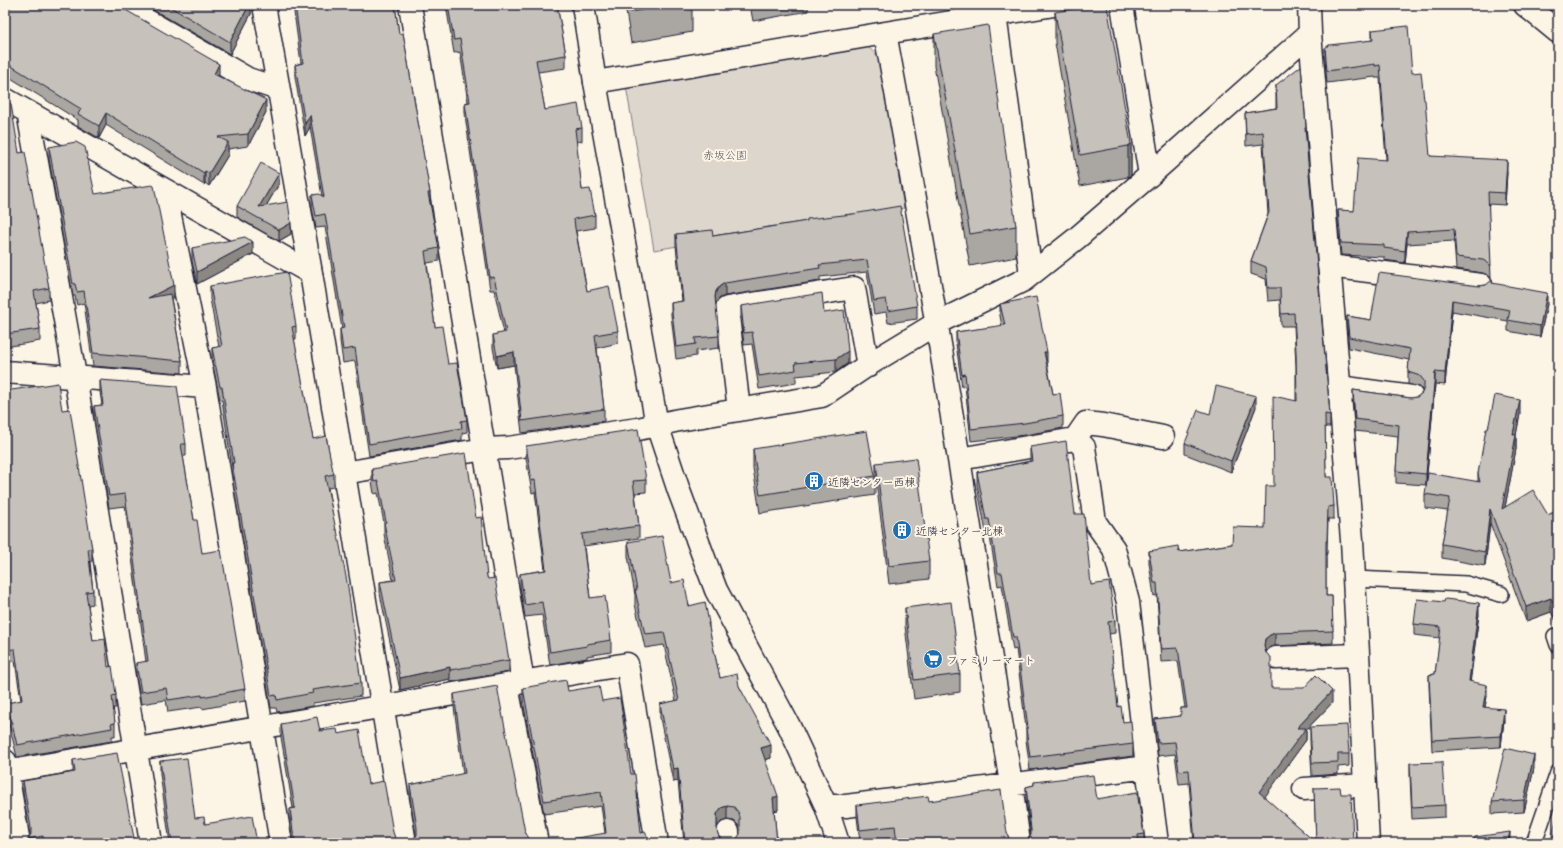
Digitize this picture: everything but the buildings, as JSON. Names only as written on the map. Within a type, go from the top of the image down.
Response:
[{"type":"main road","points":[[120,5],[248,79],[278,89]]},
{"type":"main road","points":[[264,5],[311,273],[405,843]]},
{"type":"main road","points":[[410,5],[484,449],[537,843]]},
{"type":"main road","points":[[583,5],[595,82],[657,425],[679,491],[716,590],[789,726],[826,806],[838,843]]},
{"type":"main road","points":[[595,82],[1054,5]]},
{"type":"main road","points":[[1122,5],[1150,175]]},
{"type":"main road","points":[[1309,5],[1310,34],[1354,579],[1368,843]]},
{"type":"main road","points":[[1525,5],[1558,32]]},
{"type":"main road","points":[[995,15],[1031,274]]},
{"type":"main road","points":[[884,34],[913,185],[937,323],[1011,784],[1019,843]]},
{"type":"main road","points":[[344,473],[484,449],[508,448],[657,425],[822,396],[937,323],[1024,280],[1078,238],[1310,34]]},
{"type":"main road","points":[[5,99],[311,273]]},
{"type":"main road","points":[[28,112],[75,376],[151,843]]},
{"type":"main road","points":[[165,191],[205,387],[260,727],[281,843]]},
{"type":"main road","points":[[1329,266],[1480,285]]},
{"type":"main road","points":[[739,410],[727,308],[854,288],[868,366]]},
{"type":"main road","points":[[5,372],[75,376],[205,387]]},
{"type":"main road","points":[[1339,387],[1412,397]]},
{"type":"main road","points":[[959,459],[1075,439],[1086,423],[1163,437]]},
{"type":"main road","points":[[1075,439],[1084,447],[1095,522],[1114,549],[1128,602],[1157,843]]},
{"type":"main road","points":[[1276,658],[1358,655]]},
{"type":"main road","points":[[19,843],[6,768],[136,749],[627,664],[657,843]]},
{"type":"main road","points":[[826,806],[846,806],[1147,767]]},
{"type":"main road","points":[[1304,789],[1365,786]]},
{"type":"lane","points":[[1354,579],[1466,584],[1501,594]]},
{"type":"lane","points":[[1534,843],[1558,773]]},
{"type":"green space","name":"赤坂公園","points":[[868,47],[879,57],[904,208],[654,250],[626,86]]},
{"type":"shaded area","points":[[1558,812],[1558,843],[1550,843]]},
{"type":"place","name":"近隣センター西棟","points":[[814,481]]},
{"type":"place","name":"近隣センター北棟","points":[[902,530]]},
{"type":"place","name":"ファミリーマート","points":[[933,659]]}]
